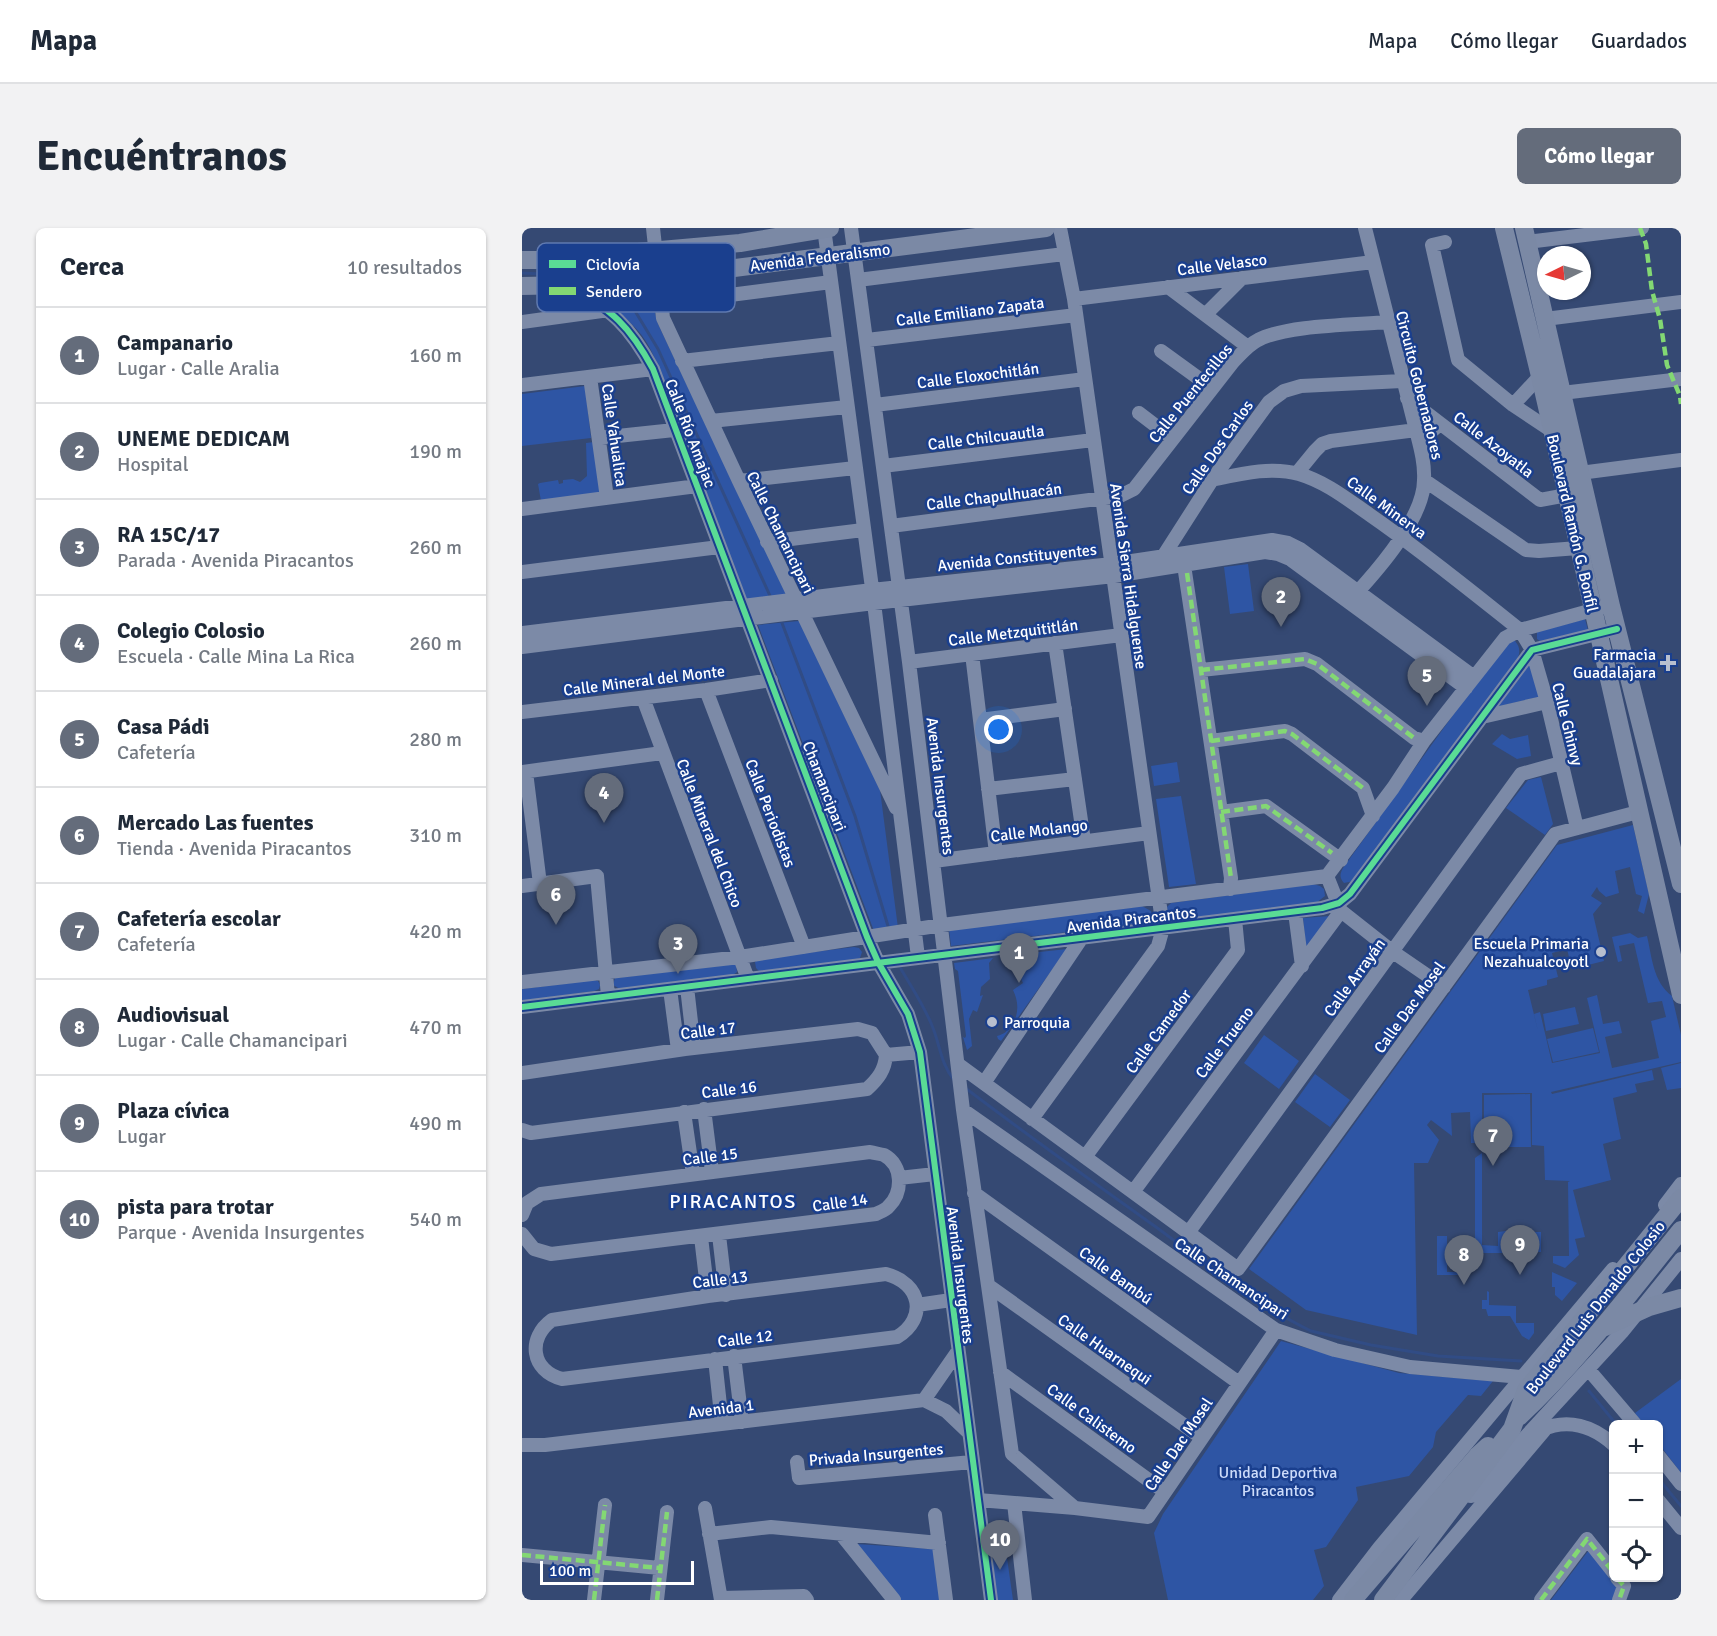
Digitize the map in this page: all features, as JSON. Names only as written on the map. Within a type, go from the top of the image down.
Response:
[{"type":"main road","name":"Avenida Federalismo","points":[[735,243],[826,228]]},
{"type":"main road","name":"Avenida Federalismo","points":[[735,268],[1046,228]]},
{"type":"main road","name":"Boulevard Ramón G. Bonfil","points":[[1504,228],[1681,995]]},
{"type":"main road","name":"Boulevard Ramón G. Bonfil","points":[[1525,235],[1611,606],[1660,809],[1681,884]]},
{"type":"main road","name":"Avenida Federalismo","points":[[522,286],[537,286]]},
{"type":"main road","points":[[1606,672],[1624,713],[1681,966]]},
{"type":"main road","name":"Boulevard Luis Donaldo Colosio","points":[[1383,1600],[1430,1539],[1519,1433],[1526,1390],[1681,1198]]},
{"type":"main road","name":"Boulevard Luis Donaldo Colosio","points":[[1353,1600],[1477,1456],[1538,1399],[1600,1329],[1681,1228]]},
{"type":"main road","points":[[1600,1329],[1649,1307],[1681,1298]]},
{"type":"main road","points":[[1622,1332],[1654,1312],[1681,1305]]},
{"type":"street","name":"Calle Chamancipari","points":[[652,228],[653,243]]},
{"type":"street","points":[[826,228],[838,343],[873,597],[918,957]]},
{"type":"street","name":"Avenida Insurgentes","points":[[851,228],[909,662],[974,1193],[1012,1454],[1075,1508]]},
{"type":"street","name":"Avenida Sierra Hidalguense","points":[[1060,228],[1074,299],[1163,928]]},
{"type":"street","name":"Circuito Gobernadores","points":[[1354,596],[1402,537],[1416,513],[1425,480],[1418,436],[1402,381],[1365,228]]},
{"type":"street","points":[[1525,235],[1642,228]]},
{"type":"street","points":[[1445,242],[1432,245],[1458,360],[1513,405],[1552,431]]},
{"type":"street","points":[[858,280],[1064,254]]},
{"type":"street","name":"Calle Velasco","points":[[1074,299],[1373,262]]},
{"type":"street","points":[[1206,314],[1242,279]]},
{"type":"street","points":[[735,294],[831,282]]},
{"type":"street","points":[[1168,287],[1248,347]]},
{"type":"street","points":[[1545,319],[1681,302]]},
{"type":"street","points":[[522,322],[594,312]]},
{"type":"street","name":"Calle Río Amajac","points":[[611,312],[623,322],[639,344],[652,369],[745,613]]},
{"type":"street","name":"Calle Chamancipari","points":[[662,312],[738,481],[902,820]]},
{"type":"street","name":"Calle Emiliano Zapata","points":[[867,340],[1076,315]]},
{"type":"street","name":"Calle Puentecillos","points":[[1102,499],[1120,496],[1134,489],[1212,388],[1248,347],[1258,340],[1279,332],[1388,322]]},
{"type":"street","points":[[682,361],[838,343]]},
{"type":"street","points":[[1161,351],[1212,388]]},
{"type":"street","points":[[522,385],[652,369]]},
{"type":"street","name":"Calle Yahualica","points":[[590,376],[607,498]]},
{"type":"street","points":[[1513,405],[1540,376]]},
{"type":"street","name":"Calle Eloxochitlán","points":[[875,405],[1085,379]]},
{"type":"street","points":[[1562,393],[1681,379]]},
{"type":"street","name":"Calle Dos Carlos","points":[[1164,562],[1212,480],[1269,402],[1284,391],[1301,386],[1402,381]]},
{"type":"street","name":"Calle Azoyatla","points":[[1407,398],[1540,500],[1567,495]]},
{"type":"street","points":[[711,422],[847,407]]},
{"type":"street","points":[[1139,413],[1173,439]]},
{"type":"street","points":[[1297,473],[1322,444],[1331,441],[1418,436],[1440,424]]},
{"type":"street","points":[[599,438],[674,430]]},
{"type":"street","name":"Calle Chilcuautla","points":[[883,466],[1093,440]]},
{"type":"street","points":[[1580,472],[1681,460]]},
{"type":"street","points":[[738,481],[855,468]]},
{"type":"street","name":"Calle Minerva","points":[[1212,480],[1242,473],[1274,470],[1297,473],[1326,484],[1402,537],[1520,630]]},
{"type":"street","points":[[1425,480],[1526,550],[1578,548]]},
{"type":"street","points":[[522,508],[697,486]]},
{"type":"street","name":"Calle Chapulhuacán","points":[[891,525],[1102,499]]},
{"type":"street","points":[[767,542],[863,531]]},
{"type":"street","name":"Avenida Constituyentes","points":[[522,647],[578,634],[1113,570],[1272,540],[1288,543],[1300,549],[1354,596],[1470,682]]},
{"type":"street","points":[[522,572],[720,547]]},
{"type":"street","name":"Avenida Constituyentes","points":[[1164,562],[1184,565],[1264,552],[1278,554],[1354,596]]},
{"type":"street","points":[[1184,565],[1231,878],[1230,889]]},
{"type":"street","points":[[1444,987],[1393,952],[1340,907],[1328,876],[1393,788],[1424,741],[1505,638],[1520,630],[1611,606]]},
{"type":"street","name":"Chamancipari","points":[[745,613],[878,962]]},
{"type":"street","points":[[1340,907],[1532,650],[1617,629]]},
{"type":"street","name":"Calle Ghinvy","points":[[1520,630],[1532,650],[1547,702],[1577,828]]},
{"type":"street","name":"Avenida Constituyentes","points":[[522,633],[578,634]]},
{"type":"street","name":"Calle Metzquititlán","points":[[909,662],[1121,635]]},
{"type":"street","points":[[1055,644],[1084,841]]},
{"type":"street","points":[[972,654],[996,852]]},
{"type":"street","points":[[1201,670],[1305,658],[1317,664],[1414,738],[1424,741]]},
{"type":"street","name":"Calle Mineral del Monte","points":[[522,712],[771,680]]},
{"type":"street","name":"Calle Periodistas","points":[[706,690],[804,947]]},
{"type":"street","name":"Calle Mineral del Chico","points":[[643,698],[748,979]]},
{"type":"street","points":[[1482,717],[1547,702]]},
{"type":"street","points":[[980,720],[1065,709]]},
{"type":"street","points":[[1211,741],[1285,731],[1292,734],[1363,788],[1373,816]]},
{"type":"street","points":[[540,884],[524,772],[663,753]]},
{"type":"street","name":"Calle Arrayán","points":[[1188,1233],[1521,774],[1561,763]]},
{"type":"street","points":[[988,789],[1075,779]]},
{"type":"street","points":[[1363,788],[1393,788]]},
{"type":"street","points":[[1221,812],[1266,806],[1341,860]]},
{"type":"street","name":"Calle Dac Mosel","points":[[1238,1269],[1555,834],[1638,812]]},
{"type":"street","name":"Calle Molango","points":[[934,861],[1149,833]]},
{"type":"street","points":[[522,886],[597,876],[608,996]]},
{"type":"street","name":"Avenida Piracantos","points":[[522,982],[740,957],[942,925],[1328,876]]},
{"type":"street","name":"Avenida Piracantos","points":[[522,1007],[1340,907]]},
{"type":"street","name":"Calle Trueno","points":[[1133,1192],[1302,966],[1340,907]]},
{"type":"street","points":[[1295,912],[1302,966]]},
{"type":"street","name":"Calle Camedor","points":[[1085,1157],[1238,950],[1235,919]]},
{"type":"street","points":[[1032,1119],[1158,946],[1163,928]]},
{"type":"street","points":[[984,1083],[1081,939]]},
{"type":"street","name":"Avenida Insurgentes","points":[[878,962],[908,1014],[920,1052],[991,1600]]},
{"type":"street","points":[[687,987],[694,1048]]},
{"type":"street","points":[[670,989],[678,1050]]},
{"type":"street","name":"Calle 17","points":[[522,1073],[678,1050],[858,1029],[872,1033],[886,1055]]},
{"type":"street","points":[[886,1055],[920,1052]]},
{"type":"street","name":"Calle 16","points":[[522,1130],[531,1133],[867,1089],[885,1067],[886,1055]]},
{"type":"street","name":"Calle Chamancipari","points":[[959,1068],[984,1083],[1238,1269]]},
{"type":"street","name":"Calle Chamancipari","points":[[963,1106],[1276,1330],[1335,1350],[1410,1367],[1521,1377]]},
{"type":"street","points":[[704,1109],[712,1172]]},
{"type":"street","points":[[684,1112],[693,1174]]},
{"type":"street","name":"Calle 15","points":[[522,1215],[526,1203],[541,1194],[870,1152],[884,1156],[896,1166],[899,1178]]},
{"type":"street","points":[[899,1178],[934,1174]]},
{"type":"street","name":"Calle 14","points":[[522,1234],[534,1249],[551,1254],[876,1214],[889,1207],[898,1190],[899,1178]]},
{"type":"street","points":[[1339,1600],[1681,1184]]},
{"type":"street","name":"Calle Bambú","points":[[974,1193],[1239,1383]]},
{"type":"street","points":[[1655,1218],[1672,1219],[1681,1228]]},
{"type":"street","points":[[719,1235],[726,1294]]},
{"type":"street","points":[[701,1237],[708,1296]]},
{"type":"street","points":[[1519,1433],[1588,1369],[1622,1332],[1681,1259]]},
{"type":"street","name":"Calle 13","points":[[536,1353],[537,1339],[542,1327],[552,1320],[708,1296],[886,1274],[907,1284],[915,1293],[916,1305]]},
{"type":"street","name":"Calle Huarnequi","points":[[989,1286],[1202,1438]]},
{"type":"street","points":[[916,1305],[951,1300]]},
{"type":"street","name":"Calle 12","points":[[536,1353],[541,1368],[551,1376],[562,1379],[897,1337],[911,1326],[915,1318],[916,1305]]},
{"type":"street","name":"Calle Dac Mosel","points":[[1075,1508],[1148,1516],[1276,1330]]},
{"type":"street","points":[[958,1352],[924,1400],[946,1411],[968,1433]]},
{"type":"street","points":[[734,1356],[742,1422]]},
{"type":"street","points":[[715,1359],[722,1424]]},
{"type":"street","points":[[1588,1369],[1631,1420]]},
{"type":"street","name":"Calle Calistemo","points":[[1000,1371],[1165,1492]]},
{"type":"street","points":[[1401,1600],[1460,1527],[1546,1428],[1568,1390]]},
{"type":"street","name":"Avenida 1","points":[[522,1445],[545,1445],[924,1400]]},
{"type":"street","points":[[1519,1433],[1576,1424],[1595,1430],[1609,1441]]},
{"type":"street","points":[[1663,1460],[1681,1484]]},
{"type":"street","name":"Privada Insurgentes","points":[[797,1462],[799,1478],[972,1462]]},
{"type":"street","points":[[978,1500],[1075,1508]]},
{"type":"street","points":[[1014,1503],[1025,1600]]},
{"type":"street","points":[[594,1600],[605,1505]]},
{"type":"street","points":[[1663,1505],[1681,1528]]},
{"type":"street","points":[[705,1509],[721,1599],[804,1596],[807,1600]]},
{"type":"street","points":[[657,1600],[667,1512]]},
{"type":"street","points":[[935,1515],[946,1600]]},
{"type":"street","points":[[709,1534],[771,1527],[939,1543]]},
{"type":"street","points":[[841,1534],[894,1600]]},
{"type":"street","points":[[1541,1600],[1587,1539],[1609,1567]]},
{"type":"street","points":[[522,1555],[660,1568]]},
{"type":"street","points":[[1619,1600],[1624,1586],[1620,1582]]},
{"type":"green space","points":[[618,312],[655,312],[658,324],[787,596],[747,603],[663,377],[642,335]]},
{"type":"green space","points":[[585,386],[591,438],[522,446],[522,394]]},
{"type":"green space","points":[[594,442],[600,492],[541,501],[538,484],[558,480],[559,484],[563,483],[563,480],[573,479],[580,482],[587,476],[586,443]]},
{"type":"green space","points":[[1248,564],[1254,611],[1230,614],[1224,567]]},
{"type":"green space","points":[[1585,619],[1588,630],[1540,641],[1537,639],[1537,632]]},
{"type":"green space","points":[[799,621],[880,790],[898,928],[874,931],[758,625]]},
{"type":"green space","points":[[1509,641],[1515,641],[1518,645],[1518,658],[1354,881],[1344,883],[1340,876],[1343,868],[1502,647]]},
{"type":"green space","points":[[1530,661],[1539,697],[1497,707]]},
{"type":"green space","points":[[1502,734],[1510,739],[1528,735],[1531,756],[1517,759],[1492,744]]},
{"type":"green space","points":[[1177,762],[1180,782],[1154,786],[1151,766]]},
{"type":"green space","points":[[1541,777],[1553,824],[1545,835],[1506,808],[1528,780]]},
{"type":"green space","points":[[1181,796],[1196,884],[1169,887],[1156,799]]},
{"type":"green space","points":[[1633,825],[1649,894],[1644,914],[1638,911],[1642,896],[1636,894],[1630,867],[1615,871],[1619,893],[1606,897],[1597,887],[1591,896],[1602,903],[1593,914],[1604,961],[1572,969],[1567,949],[1552,953],[1558,977],[1547,980],[1547,985],[1528,990],[1538,1031],[1534,1014],[1540,1012],[1552,1063],[1600,1053],[1587,998],[1597,995],[1603,1024],[1619,1021],[1622,1033],[1605,1037],[1612,1068],[1659,1058],[1651,1021],[1666,1017],[1662,1001],[1648,1003],[1634,943],[1619,946],[1622,961],[1618,962],[1612,937],[1630,933],[1638,938],[1647,936],[1657,976],[1672,996],[1681,1035],[1681,1062],[1551,1092],[1552,1094],[1652,1070],[1654,1080],[1635,1084],[1637,1092],[1613,1098],[1621,1139],[1603,1144],[1611,1180],[1573,1190],[1585,1237],[1575,1239],[1579,1255],[1565,1268],[1553,1263],[1553,1256],[1569,1256],[1568,1182],[1570,1181],[1545,1180],[1544,1146],[1532,1145],[1532,1093],[1482,1093],[1482,1143],[1471,1143],[1470,1112],[1451,1113],[1452,1136],[1431,1120],[1427,1125],[1439,1140],[1428,1163],[1414,1163],[1417,1335],[1306,1310],[1249,1269],[1557,845]]},
{"type":"green space","points":[[1313,884],[1324,889],[1325,896],[1316,903],[1173,921],[1168,915],[1167,907],[1171,903]]},
{"type":"green space","points":[[1142,906],[1151,911],[1152,917],[1143,923],[951,946],[949,929]]},
{"type":"green space","points":[[1330,916],[1306,950],[1303,918]]},
{"type":"green space","points":[[859,948],[862,952],[860,958],[855,960],[759,971],[756,968],[755,962],[758,959]]},
{"type":"green space","points":[[1067,949],[1001,1041],[998,1039],[997,1036],[1006,1032],[1016,1018],[1017,1006],[1013,990],[1023,983],[1021,979],[1018,979],[1021,954]]},
{"type":"green space","points":[[993,958],[989,963],[990,979],[981,987],[980,996],[983,995],[977,1012],[973,1010],[969,1019],[972,1046],[967,1050],[963,1037],[966,1036],[958,971],[954,963]]},
{"type":"green space","points":[[736,964],[737,972],[733,975],[620,989],[613,985],[615,978]]},
{"type":"green space","points":[[598,981],[600,985],[599,989],[594,991],[522,1001],[522,989]]},
{"type":"green space","points":[[1575,1007],[1579,1024],[1546,1031],[1543,1014]]},
{"type":"green space","points":[[1593,1028],[1599,1052],[1553,1062],[1547,1039]]},
{"type":"green space","points":[[1264,1035],[1299,1061],[1279,1089],[1244,1063]]},
{"type":"green space","points":[[1681,1063],[1681,1088],[1667,1090],[1661,1068]]},
{"type":"green space","points":[[1315,1074],[1350,1100],[1330,1127],[1295,1102]]},
{"type":"green space","points":[[1530,1094],[1531,1147],[1484,1147],[1484,1095]]},
{"type":"green space","points":[[1482,1153],[1482,1245],[1498,1246],[1498,1232],[1506,1231],[1506,1253],[1475,1253],[1475,1158]]},
{"type":"green space","points":[[1511,1232],[1516,1232],[1516,1243],[1534,1243],[1535,1232],[1541,1232],[1541,1252],[1511,1252]]},
{"type":"green space","points":[[1437,1236],[1447,1236],[1447,1272],[1461,1272],[1461,1275],[1437,1275]]},
{"type":"green space","points":[[1552,1272],[1577,1283],[1562,1301],[1555,1295],[1555,1287],[1552,1287]]},
{"type":"green space","points":[[1487,1291],[1489,1292],[1489,1305],[1516,1306],[1516,1323],[1534,1323],[1534,1333],[1529,1340],[1522,1336],[1510,1316],[1488,1316],[1486,1309],[1482,1309],[1482,1300],[1487,1300]]},
{"type":"green space","name":"Unidad Deportiva Piracantos","points":[[1281,1341],[1399,1373],[1493,1381],[1481,1396],[1468,1395],[1436,1432],[1433,1447],[1409,1476],[1356,1487],[1358,1500],[1326,1547],[1314,1550],[1324,1586],[1313,1600],[1168,1600],[1154,1533],[1163,1514]]},
{"type":"green space","points":[[1681,1379],[1681,1473],[1663,1449],[1663,1420],[1640,1420],[1635,1413]]},
{"type":"green space","points":[[1004,1537],[1013,1600],[996,1600],[988,1539]]},
{"type":"green space","points":[[856,1544],[934,1549],[940,1600],[900,1600]]},
{"type":"green space","points":[[1589,1550],[1609,1575],[1609,1582],[1615,1582],[1619,1587],[1614,1600],[1551,1600]]},
{"type":"waterway","points":[[522,273],[537,274]]},
{"type":"waterway","points":[[636,312],[658,349],[771,598]]},
{"type":"waterway","points":[[782,623],[855,816],[888,926]]},
{"type":"waterway","points":[[901,969],[926,1013],[943,1061],[954,1080]]},
{"type":"waterway","points":[[964,1087],[1232,1283],[1271,1309],[1311,1331],[1371,1345],[1438,1356],[1521,1361]]},
{"type":"waterway","points":[[1589,1391],[1613,1420]]},
{"type":"waterway","points":[[1663,1484],[1681,1506]]},
{"type":"marked path","points":[[1640,228],[1646,244],[1652,291],[1660,319],[1667,365],[1681,404]]},
{"type":"marked path","points":[[1187,573],[1231,878]]},
{"type":"marked path","points":[[1201,670],[1305,659],[1317,664],[1414,738]]},
{"type":"marked path","points":[[1211,741],[1285,731],[1363,788]]},
{"type":"marked path","points":[[1221,812],[1266,806],[1332,853]]},
{"type":"marked path","points":[[594,1600],[605,1505]]},
{"type":"marked path","points":[[657,1600],[667,1512]]},
{"type":"marked path","points":[[1541,1600],[1587,1539],[1609,1567]]},
{"type":"marked path","points":[[522,1555],[660,1568]]},
{"type":"marked path","points":[[1619,1600],[1624,1586],[1620,1582]]},
{"type":"cycle path","points":[[609,312],[636,340],[653,369],[867,937],[878,962],[908,1014],[920,1052],[991,1600]]},
{"type":"cycle path","points":[[522,1007],[1322,908],[1339,903],[1350,894],[1532,650],[1617,629]]},
{"type":"place","name":"UNEME DEDICAM","points":[[1281,627]]},
{"type":"place","name":"Farmacia Guadalajara","points":[[1668,663]]},
{"type":"place","name":"Casa Pádi","points":[[1427,706]]},
{"type":"place","name":"Colegio Colosio","points":[[604,823]]},
{"type":"place","name":"Mercado Las fuentes","points":[[556,925]]},
{"type":"place","name":"Escuela Primaria Nezahualcoyotl","points":[[1601,952]]},
{"type":"place","name":"RA 15C/17","points":[[678,974]]},
{"type":"place","name":"Campanario","points":[[1019,983]]},
{"type":"place","name":"Parroquia","points":[[992,1022]]},
{"type":"place","name":"Cafetería escolar","points":[[1493,1166]]},
{"type":"place","name":"Plaza cívica","points":[[1520,1275]]},
{"type":"place","name":"Audiovisual","points":[[1464,1285]]},
{"type":"place","name":"pista para trotar","points":[[1000,1570]]},
{"type":"district","name":"PIRACANTOS","points":[[733,1201]]}]
